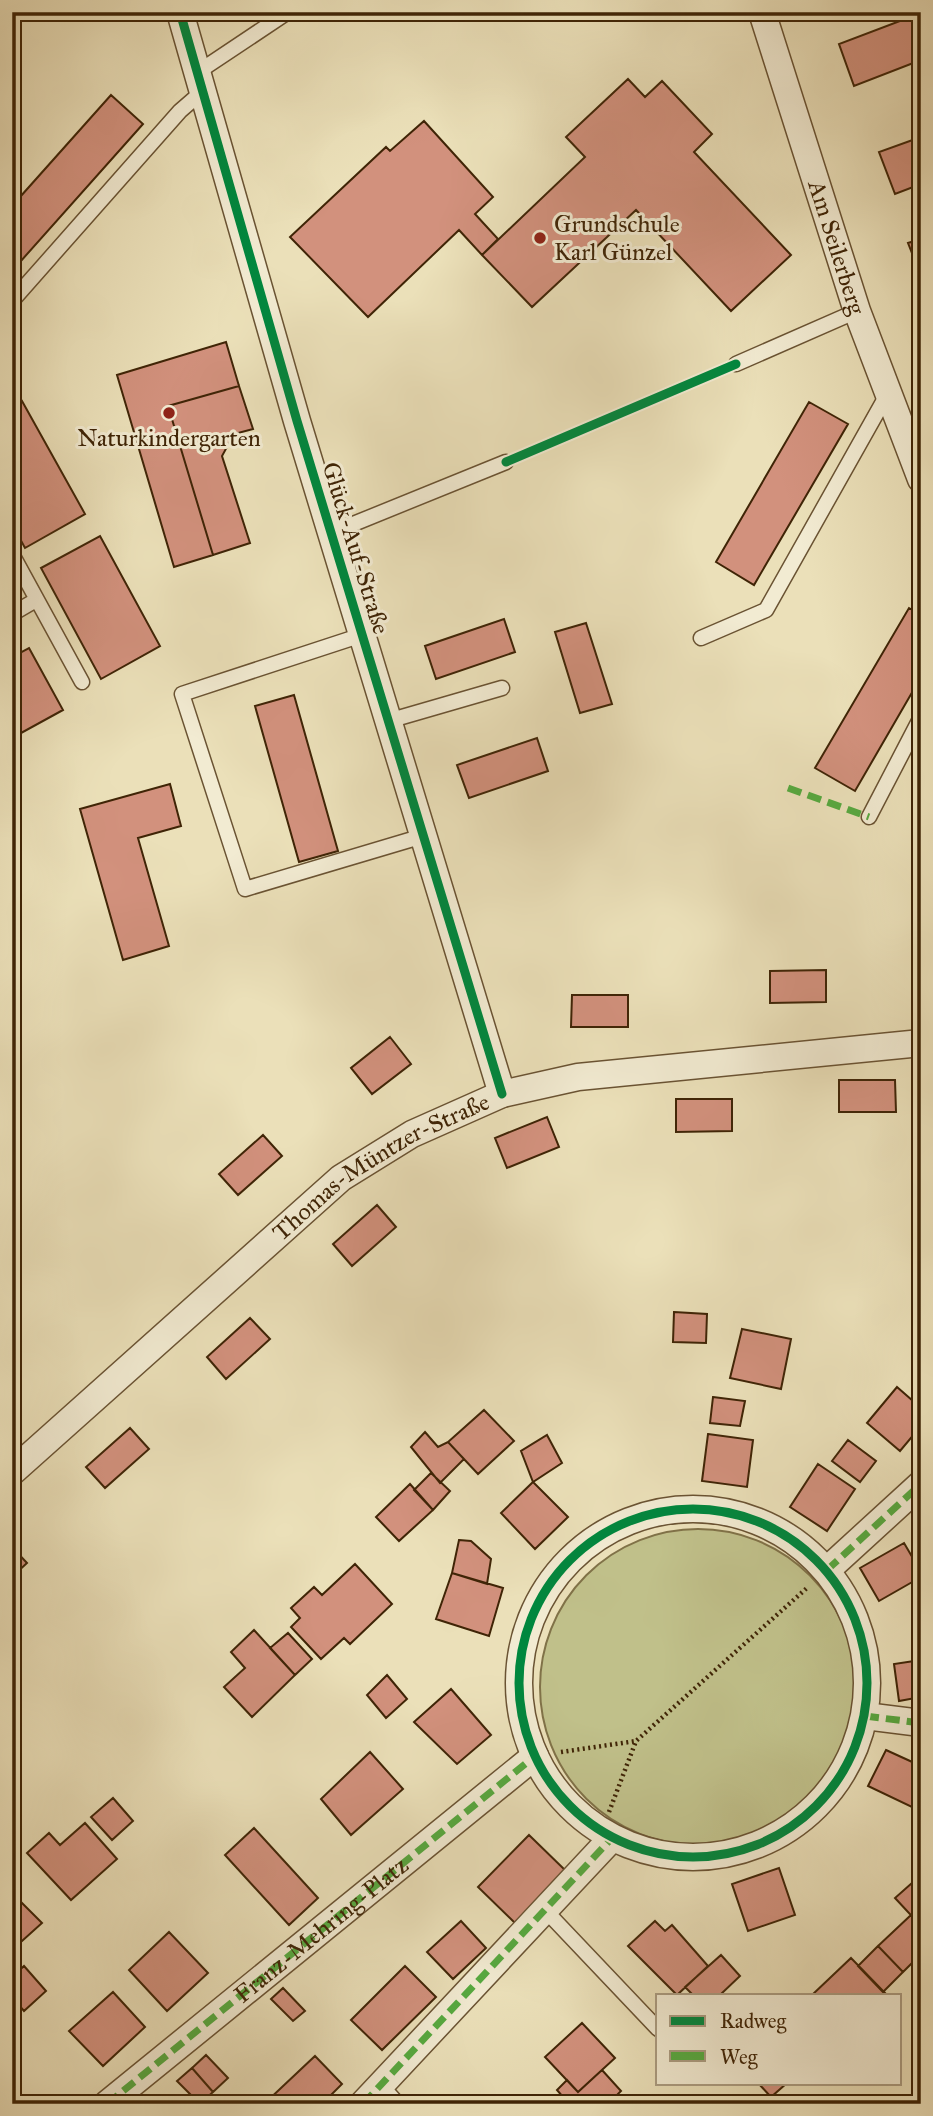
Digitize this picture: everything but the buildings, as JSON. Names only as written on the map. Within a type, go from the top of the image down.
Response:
[{"type":"street","name":"Glück-Auf-Straße","points":[[180,12],[331,533],[502,1094]]},
{"type":"street","name":"Am Seilerberg","points":[[762,12],[857,311],[921,479]]},
{"type":"street","name":"Thomas-Müntzer-Straße","points":[[12,1472],[341,1178],[412,1134],[502,1094],[578,1077],[921,1043]]},
{"type":"street","points":[[827,1570],[921,1484]]},
{"type":"street","points":[[679,1509],[716,1510],[772,1527],[804,1549],[827,1570],[852,1610],[864,1649],[867,1689],[865,1716],[846,1766],[823,1799],[792,1826],[757,1845],[718,1856],[677,1856],[637,1848],[607,1834],[584,1819],[563,1798],[544,1774],[523,1719],[519,1680],[521,1661],[530,1623],[543,1596],[572,1558],[604,1534],[639,1518],[679,1509]]},
{"type":"street","points":[[865,1716],[921,1723]]},
{"type":"street","name":"Franz-Mehring-Platz","points":[[107,2104],[535,1756]]},
{"type":"street","points":[[381,2098],[545,1910],[607,1834]]},
{"type":"lane","points":[[12,301],[180,111],[201,81],[288,12]]},
{"type":"lane","points":[[736,364],[857,311]]},
{"type":"lane","points":[[701,638],[766,610],[888,393]]},
{"type":"lane","points":[[331,533],[506,462]]},
{"type":"lane","points":[[12,554],[82,682]]},
{"type":"lane","points":[[12,614],[36,600]]},
{"type":"lane","points":[[362,635],[182,694],[245,889],[423,836]]},
{"type":"lane","points":[[388,721],[502,688]]},
{"type":"lane","points":[[869,817],[921,717]]},
{"type":"lane","points":[[545,1910],[656,2027]]},
{"type":"path","points":[[607,1834],[636,1741],[827,1570]]},
{"type":"path","points":[[535,1756],[636,1741]]},
{"type":"green space","points":[[698,1529],[729,1532],[758,1541],[786,1556],[820,1587],[844,1627],[853,1656],[856,1687],[853,1718],[844,1747],[829,1775],[798,1809],[758,1833],[729,1842],[698,1845],[667,1842],[638,1833],[610,1818],[576,1787],[552,1747],[543,1718],[540,1687],[543,1656],[552,1627],[567,1599],[598,1565],[638,1541],[667,1532]]},
{"type":"marked path","points":[[788,788],[869,817]]},
{"type":"marked path","points":[[827,1570],[921,1484]]},
{"type":"marked path","points":[[865,1716],[921,1723]]},
{"type":"marked path","points":[[107,2104],[535,1756]]},
{"type":"marked path","points":[[363,2104],[612,1838]]},
{"type":"cycle path","points":[[180,12],[297,421],[502,1094]]},
{"type":"cycle path","points":[[506,462],[736,364]]},
{"type":"cycle path","points":[[693,1509],[727,1512],[760,1522],[790,1538],[816,1560],[838,1586],[854,1616],[864,1649],[867,1683],[864,1717],[854,1750],[838,1780],[816,1806],[790,1828],[760,1844],[727,1854],[693,1857],[659,1854],[626,1844],[596,1828],[570,1806],[548,1780],[532,1750],[522,1717],[519,1683],[522,1649],[532,1616],[548,1586],[570,1560],[596,1538],[626,1522],[659,1512],[693,1509]]},
{"type":"place","name":"Grundschule Karl Günzel","points":[[540,238]]},
{"type":"place","name":"Naturkindergarten","points":[[169,413]]}]
